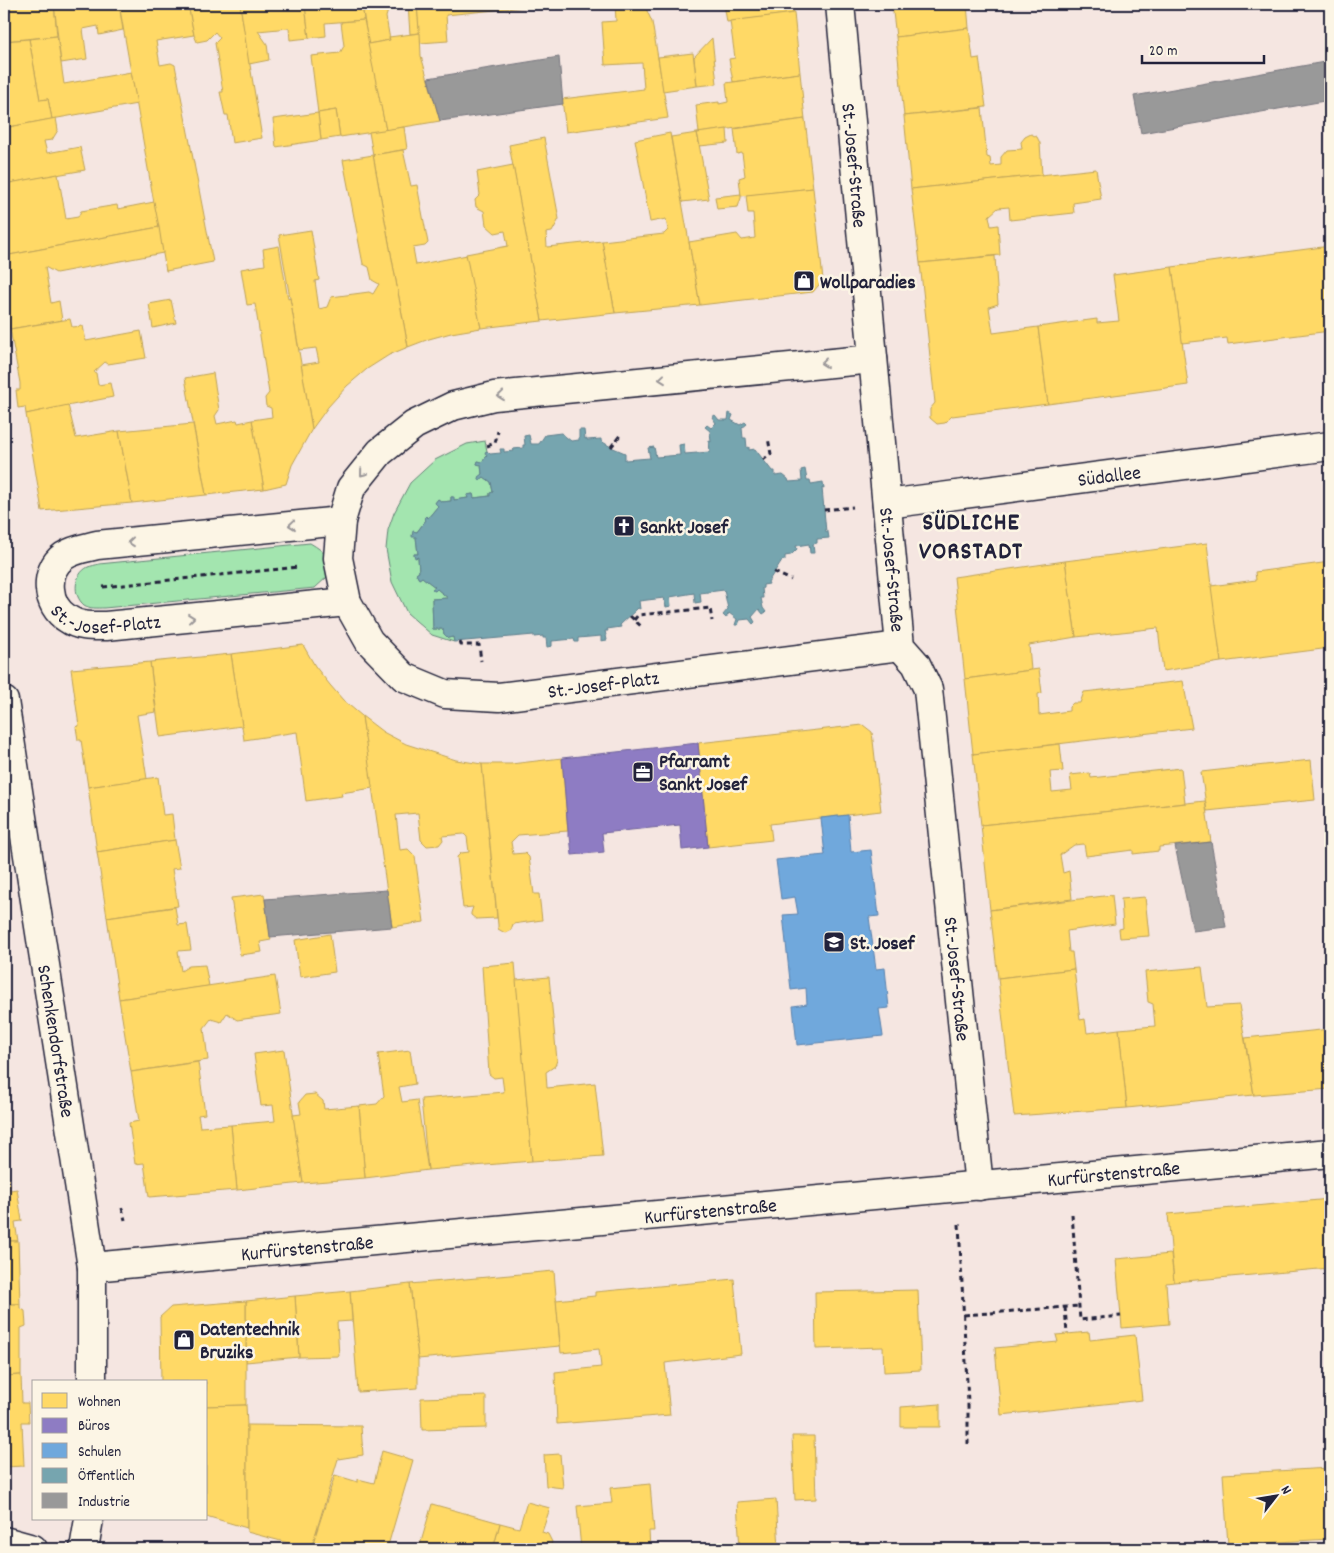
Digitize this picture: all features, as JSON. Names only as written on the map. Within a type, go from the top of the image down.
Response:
[{"type":"street","name":"St.-Josef-Straße","points":[[840,4],[900,646],[916,664],[928,689],[979,1186]]},
{"type":"street","name":"St.-Josef-Platz","points":[[873,359],[494,396],[453,406],[414,425],[380,452],[351,488],[341,520],[338,558],[347,602],[369,641],[404,677],[445,694],[499,697],[900,646]]},
{"type":"street","name":"Südallee","points":[[887,504],[1330,446]]},
{"type":"street","name":"St.-Josef-Platz","points":[[341,520],[83,548],[63,557],[51,572],[49,589],[57,608],[67,619],[85,626],[116,625],[347,602]]},
{"type":"street","name":"Schenkendorfstraße","points":[[4,701],[92,1267],[92,1380]]},
{"type":"street","name":"Kurfürstenstraße","points":[[92,1267],[1330,1153]]},
{"type":"street","points":[[84,1549],[89,1520]]},
{"type":"street","points":[[4,1541],[33,1549]]},
{"type":"path","points":[[487,446],[495,443],[498,428]]},
{"type":"path","points":[[611,447],[621,434]]},
{"type":"path","points":[[763,460],[770,454],[768,438]]},
{"type":"path","points":[[824,510],[841,508]]},
{"type":"path","points":[[299,559],[300,574]]},
{"type":"path","points":[[103,587],[300,567]]},
{"type":"path","points":[[774,572],[791,580]]},
{"type":"path","points":[[634,620],[638,616],[710,608],[712,621]]},
{"type":"path","points":[[630,616],[643,628]]},
{"type":"path","points":[[460,642],[464,646],[479,645],[481,661]]},
{"type":"path","points":[[122,1208],[125,1220]]},
{"type":"path","points":[[1072,1214],[1080,1320],[1121,1316]]},
{"type":"path","points":[[959,1224],[968,1403],[968,1444]]},
{"type":"path","points":[[1065,1306],[1067,1334]]},
{"type":"path","points":[[964,1315],[1079,1306]]},
{"type":"green space","points":[[485,441],[487,451],[485,453],[487,456],[482,462],[478,461],[477,464],[481,465],[482,474],[479,477],[480,479],[484,477],[491,482],[493,492],[490,493],[490,496],[474,498],[473,494],[467,495],[468,498],[454,500],[451,497],[451,501],[442,502],[438,499],[435,503],[438,506],[428,518],[426,516],[424,518],[426,520],[417,532],[413,532],[412,536],[416,537],[418,554],[414,554],[415,557],[418,557],[419,572],[416,574],[419,579],[422,577],[435,587],[433,590],[437,589],[448,598],[432,599],[433,629],[443,629],[444,634],[448,638],[453,637],[454,642],[432,635],[407,613],[392,582],[386,549],[388,530],[394,513],[410,483],[435,460],[467,444]]},
{"type":"green space","points":[[310,543],[326,556],[328,565],[327,577],[315,588],[104,608],[91,608],[84,605],[80,601],[76,590],[77,579],[83,570],[99,564]]},
{"type":"building: Wohnen","points":[[4,4],[54,4],[57,36],[4,41]]},
{"type":"building: Wohnen","points":[[54,4],[119,4],[123,30],[99,35],[98,26],[83,29],[87,59],[61,63]]},
{"type":"building: Wohnen","points":[[119,4],[188,4],[194,35],[156,41],[160,65],[171,63],[175,65],[213,262],[166,271]]},
{"type":"building: Wohnen","points":[[188,4],[240,4],[262,138],[232,143],[228,115],[225,115],[220,92],[223,92],[215,43],[220,38],[215,32],[207,40],[197,42]]},
{"type":"building: Wohnen","points":[[240,4],[305,4],[309,38],[290,40],[289,28],[258,31],[267,44],[269,60],[249,64]]},
{"type":"building: Wohnen","points":[[305,4],[362,4],[364,20],[325,23],[326,36],[309,38]]},
{"type":"building: Wohnen","points":[[362,4],[417,4],[420,33],[410,34],[408,5],[389,7],[386,17],[390,40],[368,44]]},
{"type":"building: Wohnen","points":[[417,4],[554,4],[446,15],[448,41],[420,43]]},
{"type":"building: Wohnen","points":[[615,4],[644,4],[652,22],[668,118],[566,132],[562,99],[644,89],[642,63],[605,65],[602,22],[616,21]]},
{"type":"building: Wohnen","points":[[724,4],[793,4],[794,13],[727,22]]},
{"type":"building: Wohnen","points":[[892,4],[967,4],[969,28],[896,37]]},
{"type":"building: Wohnen","points":[[794,13],[800,73],[733,82],[729,59],[735,58],[730,21]]},
{"type":"building: Wohnen","points":[[364,20],[386,130],[340,137],[336,110],[318,113],[311,56],[340,53],[344,46],[341,22]]},
{"type":"building: Wohnen","points":[[969,28],[973,59],[979,58],[986,107],[904,116],[896,37]]},
{"type":"building: Wohnen","points":[[420,33],[421,56],[440,121],[386,130],[368,44],[390,40],[389,37]]},
{"type":"building: Wohnen","points":[[57,36],[64,84],[131,72],[137,104],[52,119],[48,99],[40,100],[29,39]]},
{"type":"building: Wohnen","points":[[712,38],[717,84],[697,86],[694,57]]},
{"type":"building: Wohnen","points":[[29,39],[40,100],[48,99],[52,119],[4,128],[4,41]]},
{"type":"building: Wohnen","points":[[693,53],[697,86],[663,91],[658,57]]},
{"type":"building: Wohnen","points":[[800,73],[805,119],[699,133],[696,105],[728,102],[726,83]]},
{"type":"building: Wohnen","points":[[982,108],[987,157],[990,158],[991,166],[1001,165],[1001,157],[1007,150],[1022,149],[1021,142],[1031,134],[1037,137],[1040,143],[1042,175],[911,189],[904,116]]},
{"type":"building: Wohnen","points":[[336,110],[340,137],[321,140],[318,113]]},
{"type":"building: Wohnen","points":[[318,113],[321,140],[276,147],[273,119]]},
{"type":"building: Wohnen","points":[[56,118],[58,130],[52,140],[44,141],[47,153],[80,147],[85,170],[4,184],[4,128]]},
{"type":"building: Wohnen","points":[[805,119],[813,188],[741,196],[739,178],[745,176],[742,153],[737,154],[734,129]]},
{"type":"building: Wohnen","points":[[404,127],[407,149],[373,155],[369,132]]},
{"type":"building: Wohnen","points":[[727,129],[728,143],[700,146],[697,133]]},
{"type":"building: Wohnen","points":[[670,133],[700,305],[615,313],[602,241],[664,234],[668,230],[666,219],[650,222],[635,140]]},
{"type":"building: Wohnen","points":[[697,133],[709,199],[682,202],[671,137]]},
{"type":"building: Wohnen","points":[[544,138],[559,219],[552,232],[546,233],[547,247],[602,241],[615,313],[542,321],[509,145]]},
{"type":"building: Wohnen","points":[[403,150],[411,186],[417,185],[428,243],[425,246],[413,248],[416,265],[467,255],[481,328],[451,333],[408,347],[373,155]]},
{"type":"building: Wohnen","points":[[373,155],[408,347],[389,355],[367,369],[347,386],[312,429],[301,365],[319,362],[316,348],[299,350],[279,235],[311,230],[319,280],[315,281],[319,309],[327,307],[331,297],[369,292],[373,294],[379,284],[372,280],[369,267],[363,264],[343,160]]},
{"type":"building: Wohnen","points":[[513,165],[542,321],[481,328],[466,254],[508,246],[505,231],[495,233],[486,225],[484,211],[476,207],[475,200],[480,195],[477,172]]},
{"type":"building: Wohnen","points":[[1096,169],[1101,199],[1073,203],[1074,213],[1010,220],[1009,207],[998,208],[989,216],[991,226],[998,225],[1000,255],[920,263],[911,189]]},
{"type":"building: Wohnen","points":[[58,174],[66,219],[78,217],[81,211],[117,205],[118,209],[154,202],[159,227],[4,256],[4,184]]},
{"type":"building: Wohnen","points":[[813,188],[823,280],[813,292],[700,305],[689,242],[737,234],[742,240],[755,238],[753,213],[748,213],[746,195]]},
{"type":"building: Wohnen","points":[[741,194],[738,207],[717,209],[715,197]]},
{"type":"building: Wohnen","points":[[159,227],[163,253],[56,273],[45,267],[51,303],[59,301],[62,320],[10,329],[4,296],[4,256]]},
{"type":"building: Wohnen","points":[[279,246],[288,299],[290,298],[312,429],[292,465],[286,484],[264,489],[252,420],[272,417],[271,408],[266,406],[265,398],[269,393],[255,304],[247,305],[241,269],[265,265],[263,249]]},
{"type":"building: Wohnen","points":[[1330,246],[1330,331],[1228,344],[1227,338],[1182,343],[1172,267]]},
{"type":"building: Wohnen","points":[[995,256],[998,304],[989,307],[993,333],[1038,327],[1048,404],[952,416],[945,423],[937,424],[930,418],[930,409],[935,403],[920,263]]},
{"type":"building: Wohnen","points":[[1172,267],[1188,385],[1048,404],[1038,327],[1097,319],[1097,323],[1119,321],[1113,275]]},
{"type":"building: Wohnen","points":[[171,300],[176,323],[153,328],[149,304]]},
{"type":"building: Wohnen","points":[[70,319],[72,327],[83,326],[86,341],[141,331],[146,358],[108,364],[105,362],[94,372],[96,373],[98,385],[110,383],[113,397],[26,414],[25,407],[18,408],[16,390],[20,390],[20,383],[10,329]]},
{"type":"building: Wohnen","points":[[213,373],[219,410],[215,416],[217,424],[237,420],[238,423],[252,420],[264,489],[206,495],[185,378]]},
{"type":"building: Wohnen","points":[[68,405],[76,438],[119,431],[132,503],[42,511],[26,414]]},
{"type":"building: Wohnen","points":[[193,424],[206,495],[132,503],[119,431]]},
{"type":"building: Wohnen","points":[[1207,543],[1221,662],[1163,671],[1158,628],[1076,637],[1065,561]]},
{"type":"building: Wohnen","points":[[1065,561],[1076,637],[1029,645],[1031,670],[965,679],[954,577]]},
{"type":"building: Wohnen","points":[[1330,562],[1330,648],[1221,662],[1211,586],[1256,580],[1255,572]]},
{"type":"building: Wohnen","points":[[303,645],[315,666],[330,685],[343,700],[362,716],[373,788],[341,793],[342,796],[306,801],[297,732],[244,740],[231,654]]},
{"type":"building: Wohnen","points":[[231,654],[242,726],[160,737],[150,662]]},
{"type":"building: Wohnen","points":[[150,662],[156,712],[137,715],[147,779],[88,787],[81,740],[78,740],[76,727],[79,726],[71,669]]},
{"type":"building: Wohnen","points":[[1039,669],[1042,693],[1038,694],[1039,715],[1069,711],[1069,707],[1073,703],[1080,703],[1084,692],[1183,681],[1192,728],[973,754],[965,679]]},
{"type":"building: Wohnen","points":[[362,716],[383,732],[406,744],[456,760],[482,764],[497,918],[476,919],[471,915],[473,907],[463,908],[457,857],[461,853],[469,852],[467,837],[464,834],[442,836],[443,840],[439,845],[427,846],[421,840],[418,813],[396,815],[400,850],[408,849],[415,856],[424,922],[392,927]]},
{"type":"building: Wohnen","points":[[863,725],[872,732],[881,811],[770,824],[772,840],[708,847],[698,743]]},
{"type":"building: Wohnen","points":[[1060,744],[1063,771],[1050,772],[1052,792],[1072,790],[1070,775],[1090,773],[1091,778],[1181,768],[1185,803],[981,825],[973,754]]},
{"type":"building: Wohnen","points":[[562,758],[568,831],[518,835],[511,842],[513,854],[525,853],[529,857],[534,894],[539,894],[542,920],[513,924],[511,930],[505,933],[498,929],[482,764],[511,764]]},
{"type":"building: Wohnen","points":[[1311,760],[1315,800],[1207,811],[1201,772]]},
{"type":"building: Wohnen","points":[[158,777],[163,815],[172,814],[175,840],[97,852],[88,787]]},
{"type":"building: Wohnen","points":[[1205,801],[1211,842],[1159,847],[1159,851],[1133,854],[1133,850],[1086,856],[1084,844],[1074,845],[1060,855],[1063,873],[1069,871],[1072,899],[990,910],[981,825]]},
{"type":"building: Wohnen","points":[[175,840],[180,868],[172,869],[178,906],[107,917],[97,852]]},
{"type":"building: Wohnen","points":[[264,894],[271,940],[260,942],[262,952],[240,955],[231,898]]},
{"type":"building: Wohnen","points":[[1112,895],[1115,924],[1067,931],[1069,952],[1072,952],[1074,969],[998,978],[990,910]]},
{"type":"building: Wohnen","points":[[1145,897],[1149,936],[1120,938],[1119,929],[1123,928],[1121,899]]},
{"type":"building: Wohnen","points":[[175,907],[178,925],[187,924],[191,950],[178,951],[181,971],[189,966],[205,965],[209,986],[119,999],[107,917]]},
{"type":"building: Wohnen","points":[[330,934],[335,972],[300,977],[295,940]]},
{"type":"building: Wohnen","points":[[515,963],[532,1161],[428,1170],[421,1099],[504,1092],[502,1077],[494,1078],[489,1074],[482,966]]},
{"type":"building: Wohnen","points":[[1202,967],[1207,1007],[1239,1005],[1254,1095],[1127,1108],[1119,1029],[1155,1026],[1153,1004],[1148,1002],[1145,972]]},
{"type":"building: Wohnen","points":[[1074,969],[1080,1020],[1085,1019],[1087,1033],[1119,1029],[1127,1108],[1014,1116],[998,978]]},
{"type":"building: Wohnen","points":[[275,976],[281,1014],[237,1020],[227,1013],[221,1022],[211,1019],[204,1028],[208,1060],[131,1072],[119,999]]},
{"type":"building: Wohnen","points":[[549,977],[557,1060],[555,1066],[546,1072],[547,1088],[595,1083],[603,1156],[532,1161],[516,980]]},
{"type":"building: Wohnen","points":[[1330,1029],[1330,1089],[1254,1095],[1245,1038]]},
{"type":"building: Wohnen","points":[[284,1050],[303,1183],[237,1190],[231,1125],[275,1121],[273,1105],[261,1106],[254,1054]]},
{"type":"building: Wohnen","points":[[410,1050],[415,1084],[399,1087],[402,1102],[417,1100],[428,1170],[365,1178],[359,1106],[377,1104],[384,1096],[378,1054]]},
{"type":"building: Wohnen","points":[[198,1062],[205,1114],[198,1115],[200,1127],[231,1125],[237,1190],[149,1197],[144,1163],[135,1164],[129,1123],[139,1121],[131,1072]]},
{"type":"building: Wohnen","points":[[315,1094],[323,1101],[324,1109],[359,1106],[365,1178],[303,1183],[293,1115],[301,1114],[299,1102],[305,1095]]},
{"type":"building: Wohnen","points":[[4,1146],[10,1190],[17,1189],[22,1221],[15,1222],[18,1241],[4,1241]]},
{"type":"building: Wohnen","points":[[1330,1199],[1330,1268],[1174,1282],[1168,1214]]},
{"type":"building: Wohnen","points":[[4,1241],[18,1241],[20,1304],[4,1304]]},
{"type":"building: Wohnen","points":[[1171,1254],[1174,1282],[1166,1283],[1169,1324],[1122,1328],[1116,1259]]},
{"type":"building: Wohnen","points":[[554,1271],[560,1346],[418,1359],[410,1284]]},
{"type":"building: Wohnen","points":[[734,1279],[741,1354],[665,1363],[670,1415],[557,1424],[555,1372],[601,1367],[599,1349],[561,1353],[556,1300],[595,1296],[595,1292]]},
{"type":"building: Wohnen","points":[[410,1284],[418,1359],[418,1388],[358,1392],[350,1291]]},
{"type":"building: Wohnen","points":[[918,1290],[921,1370],[884,1372],[883,1347],[816,1349],[815,1292]]},
{"type":"building: Wohnen","points":[[350,1291],[352,1321],[337,1322],[339,1356],[299,1357],[295,1296]]},
{"type":"building: Wohnen","points":[[295,1296],[299,1357],[246,1362],[246,1301]]},
{"type":"building: Wohnen","points":[[246,1301],[246,1405],[208,1406],[208,1380],[161,1380],[160,1317],[171,1307]]},
{"type":"building: Wohnen","points":[[4,1304],[20,1304],[20,1308],[25,1311],[26,1326],[21,1328],[21,1375],[4,1376]]},
{"type":"building: Wohnen","points":[[1089,1332],[1090,1340],[1135,1335],[1142,1400],[1001,1415],[995,1348],[1058,1342],[1056,1335]]},
{"type":"building: Wohnen","points":[[21,1375],[22,1403],[28,1403],[29,1422],[22,1422],[24,1466],[4,1467],[4,1376]]},
{"type":"building: Wohnen","points":[[486,1396],[486,1428],[422,1430],[421,1398]]},
{"type":"building: Wohnen","points":[[940,1404],[940,1427],[901,1427],[901,1407]]},
{"type":"building: Wohnen","points":[[246,1405],[247,1528],[208,1517],[208,1406]]},
{"type":"building: Wohnen","points":[[247,1425],[361,1426],[363,1455],[338,1459],[311,1549],[247,1532]]},
{"type":"building: Wohnen","points":[[792,1436],[814,1436],[816,1499],[795,1500]]},
{"type":"building: Wohnen","points":[[382,1451],[413,1460],[387,1549],[311,1549],[335,1475],[358,1482],[358,1479],[374,1483]]},
{"type":"building: Wohnen","points":[[560,1454],[563,1488],[546,1486],[544,1455]]},
{"type":"building: Wohnen","points":[[1330,1468],[1330,1539],[1228,1545],[1223,1474]]},
{"type":"building: Wohnen","points":[[650,1484],[654,1531],[649,1531],[650,1549],[581,1549],[577,1506],[612,1503],[610,1488]]},
{"type":"building: Wohnen","points":[[776,1499],[779,1549],[740,1549],[737,1502]]},
{"type":"building: Wohnen","points":[[527,1502],[550,1508],[542,1532],[548,1534],[552,1542],[550,1549],[493,1549],[500,1523],[519,1528]]},
{"type":"building: Wohnen","points":[[432,1504],[500,1523],[493,1549],[419,1549]]},
{"type":"building: Wohnen","points":[[814,1546],[851,1546],[851,1549],[814,1549]]},
{"type":"building: Büros","points":[[698,743],[708,847],[682,850],[680,825],[602,833],[604,852],[572,855],[570,836],[568,836],[562,758]]},
{"type":"building: Schulen","points":[[848,815],[851,852],[871,850],[879,916],[869,917],[876,969],[885,968],[889,1008],[879,1009],[883,1036],[797,1045],[793,1006],[807,1004],[806,988],[791,990],[783,915],[798,914],[795,897],[781,899],[776,860],[825,855],[821,818]]},
{"type":"building: Öffentlich","name":"Sankt Josef","points":[[729,413],[733,415],[731,420],[740,425],[745,422],[747,424],[742,428],[747,448],[749,447],[749,450],[755,449],[772,471],[775,471],[775,476],[783,475],[789,482],[802,481],[801,470],[805,469],[807,480],[810,480],[811,484],[823,482],[824,489],[822,488],[826,532],[828,532],[829,538],[817,539],[817,543],[813,544],[814,553],[810,553],[809,544],[796,546],[797,549],[791,555],[785,556],[785,560],[782,560],[768,582],[769,584],[763,585],[763,598],[761,598],[766,612],[763,614],[759,609],[752,617],[755,622],[753,624],[749,619],[740,620],[738,625],[735,625],[737,619],[729,613],[726,618],[723,615],[728,609],[724,590],[700,593],[701,602],[695,603],[694,593],[670,597],[671,606],[666,607],[664,598],[639,601],[640,609],[638,608],[620,625],[621,627],[607,629],[608,631],[605,631],[607,640],[601,641],[601,636],[578,638],[578,642],[575,642],[574,639],[552,641],[552,646],[547,647],[546,638],[543,638],[543,636],[534,637],[534,635],[454,642],[453,637],[448,638],[444,634],[443,629],[433,629],[432,599],[448,598],[437,589],[435,591],[432,589],[435,587],[422,577],[419,579],[416,574],[419,572],[418,557],[415,558],[414,554],[418,554],[416,537],[412,537],[413,531],[417,532],[426,520],[424,518],[426,516],[428,518],[438,506],[435,503],[438,499],[442,502],[451,501],[451,497],[454,497],[454,500],[468,498],[467,495],[473,494],[474,498],[490,496],[490,493],[493,492],[491,482],[484,477],[480,480],[478,477],[482,474],[481,465],[477,464],[478,461],[482,462],[487,456],[485,452],[487,451],[490,454],[501,453],[500,449],[504,449],[504,452],[523,448],[523,445],[525,445],[524,436],[529,435],[531,444],[539,444],[545,435],[561,433],[571,441],[579,440],[579,430],[584,430],[585,439],[601,439],[601,441],[611,447],[625,453],[625,460],[650,458],[648,448],[654,447],[656,457],[680,455],[679,445],[684,444],[685,454],[710,452],[710,431],[705,427],[707,425],[711,428],[716,423],[712,417],[715,415],[719,420],[728,420]]},
{"type":"building: Industrie","points":[[559,57],[563,104],[440,121],[428,78]]},
{"type":"building: Industrie","points":[[1330,61],[1330,100],[1141,133],[1134,96]]},
{"type":"building: Industrie","points":[[1211,842],[1226,927],[1193,931],[1175,846]]},
{"type":"building: Industrie","points":[[387,890],[392,927],[270,937],[265,899]]},
{"type":"place","name":"Wollparadies","points":[[804,281]]},
{"type":"place","name":"Sankt Josef","points":[[624,526]]},
{"type":"place","name":"Pfarramt Sankt Josef","points":[[643,772]]},
{"type":"place","name":"St. Josef","points":[[834,942]]},
{"type":"place","name":"Datentechnik Bruziks","points":[[184,1340]]},
{"type":"district","name":"SÜDLICHE VORSTADT","points":[[971,534]]}]
